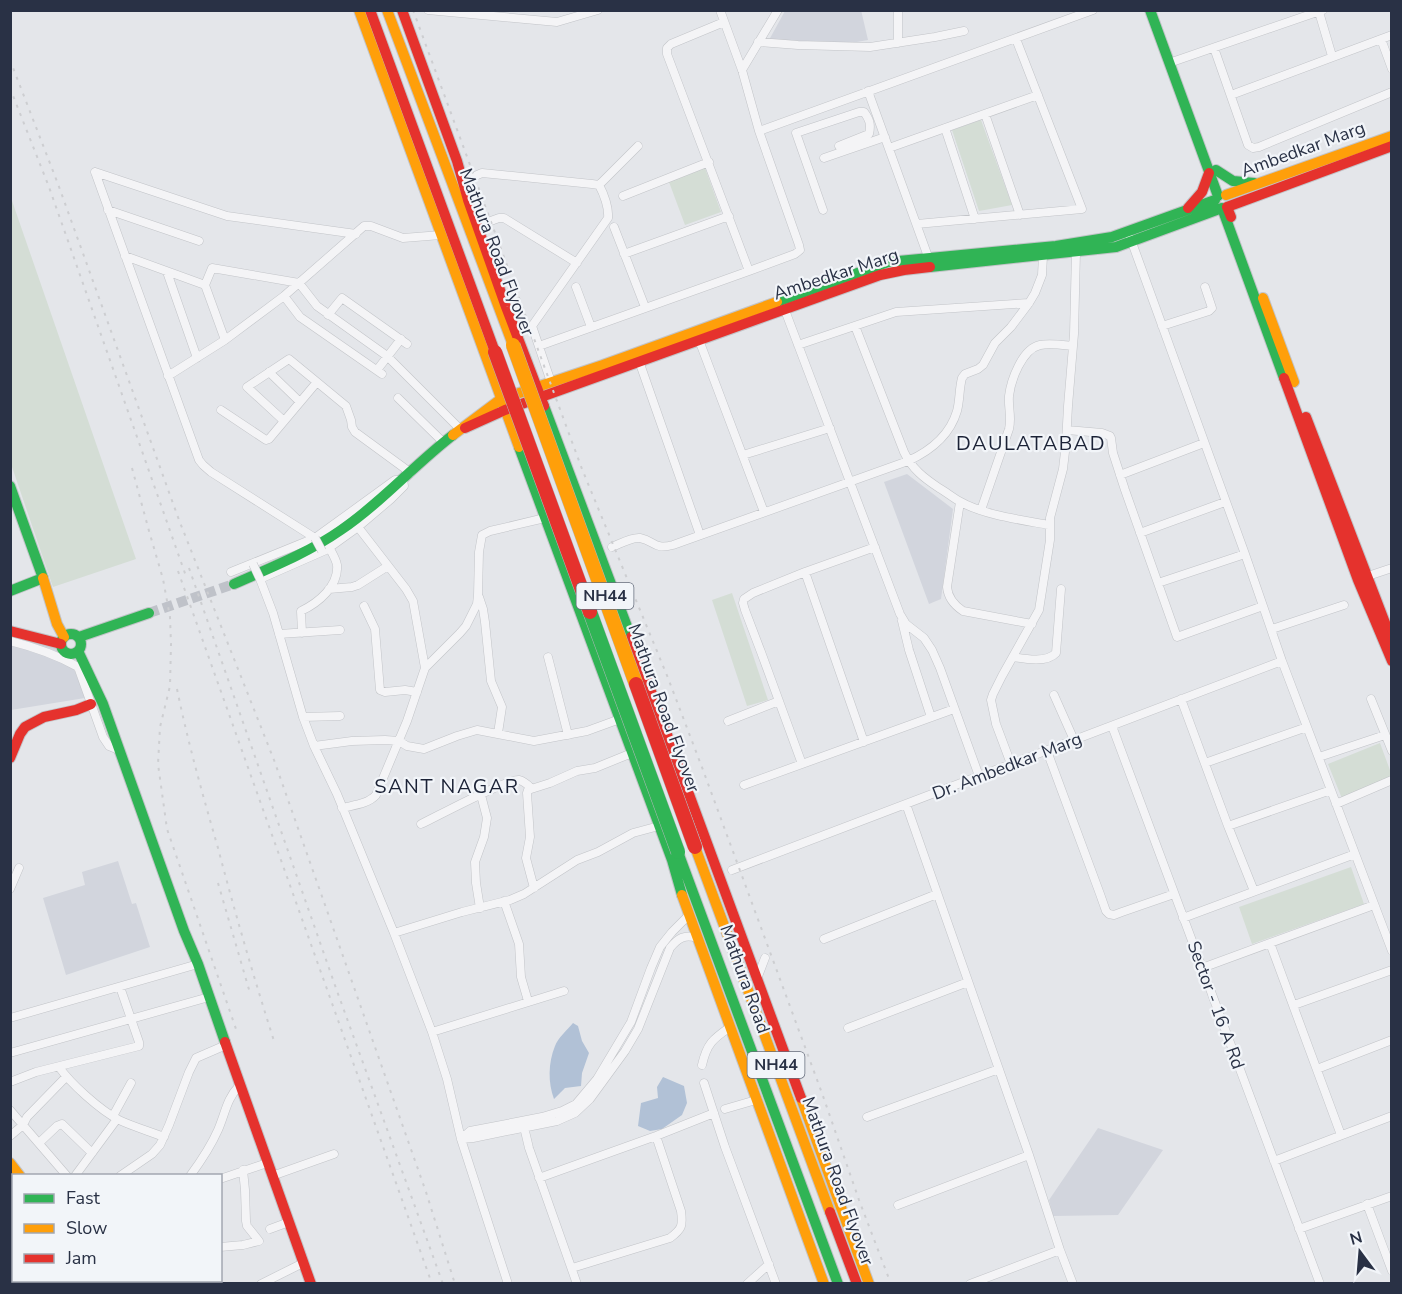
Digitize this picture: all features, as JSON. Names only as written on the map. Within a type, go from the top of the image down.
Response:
[{"type":"main road","points":[[359,10],[620,719],[674,867],[680,891],[824,1284]]},
{"type":"main road","name":"Mathura Road Flyover","points":[[370,10],[705,923]]},
{"type":"main road","name":"Mathura Road Flyover","points":[[387,10],[518,356],[857,1284]]},
{"type":"main road","points":[[1150,10],[1173,62],[1225,200],[1233,230],[1277,334],[1392,661]]},
{"type":"main road","points":[[1158,10],[1173,62]]},
{"type":"main road","points":[[406,12],[506,307],[522,348],[542,388]]},
{"type":"main road","name":"Ambedkar Marg","points":[[931,263],[1129,235],[1204,214],[1225,200],[1266,182],[1392,136]]},
{"type":"main road","name":"Ambedkar Marg","points":[[542,388],[639,361],[699,340],[888,262],[931,263],[1043,256],[1116,247],[1129,235],[1185,211],[1392,146]]},
{"type":"main road","points":[[1213,171],[1237,183],[1266,182]]},
{"type":"main road","points":[[1185,211],[1196,202],[1213,171]]},
{"type":"main road","points":[[1225,200],[1233,230]]},
{"type":"main road","points":[[1204,214],[1233,230]]},
{"type":"main road","name":"Ambedkar Marg","points":[[232,578],[314,548],[326,541],[407,476],[431,452],[503,404],[603,364],[783,304]]},
{"type":"main road","points":[[506,307],[515,321],[542,388],[566,462],[869,1284]]},
{"type":"main road","points":[[487,360],[496,365],[505,366],[520,357],[522,348]]},
{"type":"main road","points":[[529,475],[544,459],[552,458],[566,462]]},
{"type":"main road","points":[[10,486],[15,511],[43,578],[66,652],[72,654],[78,644],[149,613]]},
{"type":"main road","points":[[10,591],[43,578]]},
{"type":"main road","points":[[1362,578],[1392,641]]},
{"type":"main road","points":[[10,631],[62,641]]},
{"type":"main road","points":[[78,644],[103,704],[184,931],[198,964],[239,1086],[308,1276]]},
{"type":"main road","points":[[10,758],[25,727],[44,717],[91,704]]},
{"type":"main road","points":[[674,867],[705,923]]},
{"type":"main road","name":"Mathura Road","points":[[705,923],[838,1284]]},
{"type":"street","points":[[428,10],[557,22],[598,10]]},
{"type":"street","points":[[538,346],[750,271],[800,250],[759,131],[742,70],[720,10]]},
{"type":"street","points":[[742,70],[778,10]]},
{"type":"street","points":[[898,10],[898,43]]},
{"type":"street","points":[[759,131],[1093,10]]},
{"type":"street","points":[[1173,62],[1321,11],[1332,56]]},
{"type":"street","points":[[724,22],[671,44],[667,48],[667,54],[750,271]]},
{"type":"street","points":[[758,42],[870,47],[935,38],[964,31]]},
{"type":"street","points":[[1231,95],[1392,35]]},
{"type":"street","points":[[917,224],[1082,209],[1016,39]]},
{"type":"street","points":[[1382,39],[1392,69]]},
{"type":"street","points":[[1214,48],[1248,145],[1253,148],[1392,92]]},
{"type":"street","points":[[868,92],[931,263]]},
{"type":"street","points":[[889,148],[1038,95]]},
{"type":"street","points":[[835,103],[841,118]]},
{"type":"street","points":[[824,210],[796,133],[864,112],[871,126],[869,134],[839,146]]},
{"type":"street","points":[[985,114],[1020,215]]},
{"type":"street","points":[[945,128],[975,219]]},
{"type":"street","points":[[824,158],[885,137]]},
{"type":"street","points":[[599,185],[638,146]]},
{"type":"street","points":[[623,196],[709,162]]},
{"type":"street","points":[[302,633],[301,611],[311,606],[330,589],[337,573],[336,562],[315,538],[202,465],[94,172],[227,216],[356,234]]},
{"type":"street","points":[[463,182],[482,173],[599,185]]},
{"type":"street","points":[[542,388],[538,346],[532,326],[609,216],[599,185]]},
{"type":"street","points":[[108,210],[199,241]]},
{"type":"street","points":[[624,254],[729,216]]},
{"type":"street","points":[[477,226],[504,218],[577,262]]},
{"type":"street","points":[[168,376],[225,340],[284,296],[364,226],[371,226],[403,238],[441,235]]},
{"type":"street","points":[[614,227],[645,308]]},
{"type":"street","points":[[1129,235],[1282,661],[1392,951]]},
{"type":"street","points":[[1011,764],[996,724],[991,700],[1040,610],[1050,540],[1049,525],[1063,469],[1067,430],[1076,252]]},
{"type":"street","points":[[125,256],[205,285]]},
{"type":"street","points":[[612,547],[633,538],[640,538],[664,547],[923,454],[942,437],[956,413],[962,378],[965,374],[983,365],[995,343],[1011,327],[1029,303],[1042,275],[1043,256]]},
{"type":"street","points":[[225,340],[205,285],[212,268],[299,283],[317,306],[387,356],[463,429]]},
{"type":"street","points":[[167,272],[197,358]]},
{"type":"street","points":[[576,287],[591,327]]},
{"type":"street","points":[[1162,326],[1209,312],[1212,308],[1205,287]]},
{"type":"street","points":[[284,296],[300,317],[379,372],[387,356],[404,342],[342,298],[328,315]]},
{"type":"street","points":[[798,345],[896,312],[1029,303]]},
{"type":"street","points":[[783,304],[900,614],[931,717]]},
{"type":"street","points":[[855,326],[900,444],[908,461],[920,474],[960,502],[1011,518],[1049,525]]},
{"type":"street","points":[[699,340],[764,512]]},
{"type":"street","points":[[981,510],[1011,421],[1009,401],[1011,387],[1025,354],[1039,345],[1073,346]]},
{"type":"street","points":[[284,421],[247,387],[289,358],[346,406],[355,432],[407,476]]},
{"type":"street","points":[[639,361],[700,535]]},
{"type":"street","points":[[269,372],[300,402]]},
{"type":"street","points":[[221,410],[266,440],[317,382]]},
{"type":"street","points":[[398,398],[444,443]]},
{"type":"street","points":[[743,455],[830,428]]},
{"type":"street","points":[[1067,430],[1102,433],[1110,436],[1120,475],[1177,637],[1263,606]]},
{"type":"street","points":[[1120,475],[1204,443]]},
{"type":"street","points":[[232,578],[253,564],[315,538],[395,480],[407,476]]},
{"type":"street","points":[[260,579],[326,549],[358,526],[399,491],[404,486],[407,476]]},
{"type":"street","points":[[960,502],[947,587],[951,599],[963,611],[1032,624]]},
{"type":"street","points":[[1140,533],[1226,502]]},
{"type":"street","points":[[342,808],[365,802],[376,795],[399,741],[425,668],[466,626],[477,604],[482,535],[486,532],[545,519]]},
{"type":"street","points":[[358,526],[413,601],[425,668]]},
{"type":"street","points":[[802,764],[743,603],[747,596],[753,593],[875,547]]},
{"type":"street","points":[[1158,583],[1245,554]]},
{"type":"street","points":[[253,564],[273,613],[314,747],[337,794],[432,1032],[447,1079],[461,1139],[508,1284]]},
{"type":"street","points":[[330,589],[358,585],[388,566]]},
{"type":"street","points":[[1362,578],[1392,567]]},
{"type":"street","points":[[805,572],[864,742]]},
{"type":"street","points":[[1013,657],[1039,659],[1054,656],[1061,589]]},
{"type":"street","points":[[478,595],[485,622],[491,681],[502,707],[498,733]]},
{"type":"street","points":[[1272,629],[1344,605]]},
{"type":"street","points":[[364,606],[375,629],[380,690],[417,692]]},
{"type":"street","points":[[900,614],[906,624],[924,638],[932,650],[979,776]]},
{"type":"street","points":[[279,634],[340,630]]},
{"type":"street","points":[[10,641],[62,658],[78,667],[105,741],[109,746],[119,750]]},
{"type":"street","points":[[548,657],[568,735]]},
{"type":"street","name":"Dr. Ambedkar Marg","points":[[732,870],[1282,661]]},
{"type":"street","points":[[1054,695],[1074,740]]},
{"type":"street","points":[[1181,699],[1254,891]]},
{"type":"street","points":[[1371,699],[1392,751]]},
{"type":"street","points":[[728,721],[779,701]]},
{"type":"street","points":[[744,785],[954,709]]},
{"type":"street","points":[[303,717],[340,716]]},
{"type":"street","points":[[314,747],[352,741],[399,741],[407,746],[424,749],[477,730],[534,741],[587,731],[620,719]]},
{"type":"street","name":"Sector - 16 A Rd","points":[[1112,726],[1320,1284]]},
{"type":"street","points":[[1205,763],[1307,727]]},
{"type":"street","points":[[1319,757],[1385,735]]},
{"type":"street","points":[[1047,751],[1106,911],[1114,915],[1174,894]]},
{"type":"street","points":[[534,888],[526,858],[530,837],[527,793],[531,788],[550,783],[577,771],[595,768],[632,753]]},
{"type":"street","points":[[421,824],[502,784],[519,780],[531,788]]},
{"type":"street","points":[[1336,804],[1392,780]]},
{"type":"street","points":[[1228,826],[1331,790]]},
{"type":"street","points":[[480,908],[475,862],[484,837],[487,818],[481,795]]},
{"type":"street","points":[[906,804],[1073,1284]]},
{"type":"street","points":[[394,933],[524,894],[566,866],[633,833],[659,826]]},
{"type":"street","points":[[1183,918],[1355,854]]},
{"type":"street","points":[[10,889],[19,868]]},
{"type":"street","points":[[824,939],[937,894]]},
{"type":"street","points":[[504,901],[519,944],[521,977],[528,1001]]},
{"type":"street","points":[[1202,968],[1374,905]]},
{"type":"street","points":[[461,1139],[470,1131],[562,1112],[576,1104],[597,1079],[631,1022],[660,947],[689,915]]},
{"type":"street","points":[[461,1139],[557,1121],[575,1113],[590,1099],[638,1029],[670,948],[684,936],[698,938]]},
{"type":"street","points":[[1270,943],[1341,1135]]},
{"type":"street","points":[[757,980],[765,958]]},
{"type":"street","points":[[10,1018],[198,964]]},
{"type":"street","points":[[1294,1005],[1392,970]]},
{"type":"street","points":[[848,1028],[968,982]]},
{"type":"street","points":[[10,1082],[36,1072],[139,1046],[120,987]]},
{"type":"street","points":[[432,1032],[564,991]]},
{"type":"street","points":[[10,1053],[209,997]]},
{"type":"street","points":[[702,1065],[712,1040],[730,1027]]},
{"type":"street","points":[[1317,1069],[1392,1040]]},
{"type":"street","points":[[123,1174],[152,1154],[160,1144],[196,1058],[226,1045]]},
{"type":"street","points":[[58,1067],[66,1077],[115,1117],[164,1137]]},
{"type":"street","points":[[867,1117],[999,1069]]},
{"type":"street","points":[[10,1137],[66,1077]]},
{"type":"street","points":[[76,1174],[115,1117],[131,1083]]},
{"type":"street","points":[[704,1083],[725,1147],[776,1284]]},
{"type":"street","points":[[191,1174],[209,1147],[229,1100],[239,1086]]},
{"type":"street","points":[[725,1109],[756,1100]]},
{"type":"street","points":[[10,1110],[65,1174]]},
{"type":"street","points":[[539,1178],[714,1113]]},
{"type":"street","points":[[1274,1161],[1392,1116]]},
{"type":"street","points":[[39,1143],[62,1124],[92,1153]]},
{"type":"street","points":[[524,1127],[539,1178],[578,1284]]},
{"type":"street","points":[[572,1268],[670,1238],[679,1231],[682,1223],[681,1211],[656,1136]]},
{"type":"street","points":[[222,1178],[243,1170],[270,1170],[334,1154]]},
{"type":"street","points":[[898,1206],[1029,1155]]},
{"type":"street","points":[[222,1247],[258,1241],[247,1226],[243,1170]]},
{"type":"street","points":[[1299,1229],[1392,1196]]},
{"type":"street","points":[[1367,1204],[1391,1267]]},
{"type":"street","points":[[270,1229],[289,1222]]},
{"type":"street","points":[[970,1284],[1060,1250]]},
{"type":"street","points":[[747,1284],[769,1264]]},
{"type":"street","points":[[261,1284],[308,1276]]},
{"type":"shaded area","points":[[861,10],[868,40],[851,43],[769,40],[785,11]]},
{"type":"shaded area","points":[[981,120],[1012,205],[979,211],[952,130]]},
{"type":"shaded area","points":[[705,168],[721,212],[685,225],[669,182]]},
{"type":"shaded area","points":[[10,195],[136,559],[53,587],[11,464]]},
{"type":"shaded area","points":[[907,474],[953,509],[941,599],[929,604],[884,482]]},
{"type":"shaded area","points":[[732,593],[768,700],[747,706],[712,600]]},
{"type":"shaded area","points":[[11,632],[57,646],[72,664],[85,698],[11,710]]},
{"type":"shaded area","points":[[1380,743],[1391,773],[1391,782],[1343,801],[1328,764]]},
{"type":"shaded area","points":[[118,861],[132,904],[136,903],[150,947],[66,975],[43,898],[85,885],[82,872]]},
{"type":"shaded area","points":[[1351,867],[1364,904],[1252,944],[1239,907]]},
{"type":"shaded area","points":[[1098,1128],[1163,1150],[1118,1215],[1053,1216],[1049,1200]]},
{"type":"water","points":[[573,1023],[578,1026],[582,1041],[589,1053],[582,1073],[581,1086],[565,1088],[554,1099],[550,1073],[551,1059],[558,1040]]},
{"type":"water","points":[[663,1077],[684,1086],[687,1103],[682,1115],[662,1129],[650,1131],[638,1126],[641,1103],[658,1098],[657,1087]]},
{"type":"tunnel","points":[[149,613],[234,584]]},
{"type":"railway","points":[[413,10],[582,469],[668,678],[703,770],[891,1284]]},
{"type":"railway","points":[[10,60],[58,184],[179,520],[274,760],[426,1192],[455,1284]]},
{"type":"railway","points":[[10,88],[49,187],[187,579]]},
{"type":"railway","points":[[132,468],[163,579],[170,617],[170,686],[160,727],[158,764],[167,829],[236,1029]]},
{"type":"railway","points":[[189,568],[337,991],[443,1284]]},
{"type":"railway","points":[[178,571],[432,1284]]},
{"type":"railway","points":[[177,689],[201,789],[274,1041]]},
{"type":"railway","points":[[218,883],[250,993]]},
{"type":"traffic: fast","points":[[1150,10],[1218,196]]},
{"type":"traffic: fast","points":[[1216,170],[1233,181],[1254,183]]},
{"type":"traffic: fast","points":[[777,302],[888,262],[1056,246],[1112,237],[1215,200]]},
{"type":"traffic: fast","points":[[930,267],[1116,247],[1222,208],[1284,378]]},
{"type":"traffic: fast","points":[[544,406],[631,637]]},
{"type":"traffic: fast","points":[[234,584],[302,553],[341,530],[370,508],[453,435]]},
{"type":"traffic: fast","points":[[519,447],[672,860],[682,895]]},
{"type":"traffic: fast","points":[[10,486],[43,578],[10,591]]},
{"type":"traffic: fast","points":[[590,612],[678,852]]},
{"type":"traffic: fast","points":[[79,637],[149,613]]},
{"type":"traffic: fast","points":[[71,634],[78,637],[81,644],[78,651],[71,654],[64,651],[61,644],[64,637],[71,634]]},
{"type":"traffic: fast","points":[[78,651],[103,704],[225,1042]]},
{"type":"traffic: fast","points":[[678,852],[838,1284]]},
{"type":"traffic: slow","points":[[359,10],[519,447]]},
{"type":"traffic: slow","points":[[387,10],[513,345]]},
{"type":"traffic: slow","points":[[1226,195],[1392,136]]},
{"type":"traffic: slow","points":[[1263,298],[1294,382]]},
{"type":"traffic: slow","points":[[453,435],[501,399],[777,302]]},
{"type":"traffic: slow","points":[[513,345],[636,684]]},
{"type":"traffic: slow","points":[[43,578],[57,624],[64,637]]},
{"type":"traffic: slow","points":[[695,847],[830,1212]]},
{"type":"traffic: slow","points":[[682,895],[824,1284]]},
{"type":"traffic: slow","points":[[801,1098],[869,1284]]},
{"type":"traffic: slow","points":[[10,1163],[18,1174]]},
{"type":"traffic: jam","points":[[370,10],[495,352]]},
{"type":"traffic: jam","points":[[402,10],[457,161],[468,200],[506,307],[544,406]]},
{"type":"traffic: jam","points":[[1231,217],[1227,207],[1392,146]]},
{"type":"traffic: jam","points":[[1188,208],[1202,192],[1209,173]]},
{"type":"traffic: jam","points":[[465,428],[505,410],[880,275],[930,267]]},
{"type":"traffic: jam","points":[[495,352],[590,612]]},
{"type":"traffic: jam","points":[[1284,378],[1358,580],[1392,661]]},
{"type":"traffic: jam","points":[[1306,417],[1392,641]]},
{"type":"traffic: jam","points":[[10,631],[61,644]]},
{"type":"traffic: jam","points":[[631,637],[801,1098]]},
{"type":"traffic: jam","points":[[636,684],[695,847]]},
{"type":"traffic: jam","points":[[10,758],[25,727],[44,717],[91,704]]},
{"type":"traffic: jam","points":[[225,1042],[311,1284]]},
{"type":"traffic: jam","points":[[830,1212],[857,1284]]},
{"type":"district","name":"DAULATABAD","points":[[1031,443]]},
{"type":"district","name":"SANT NAGAR","points":[[447,786]]}]
